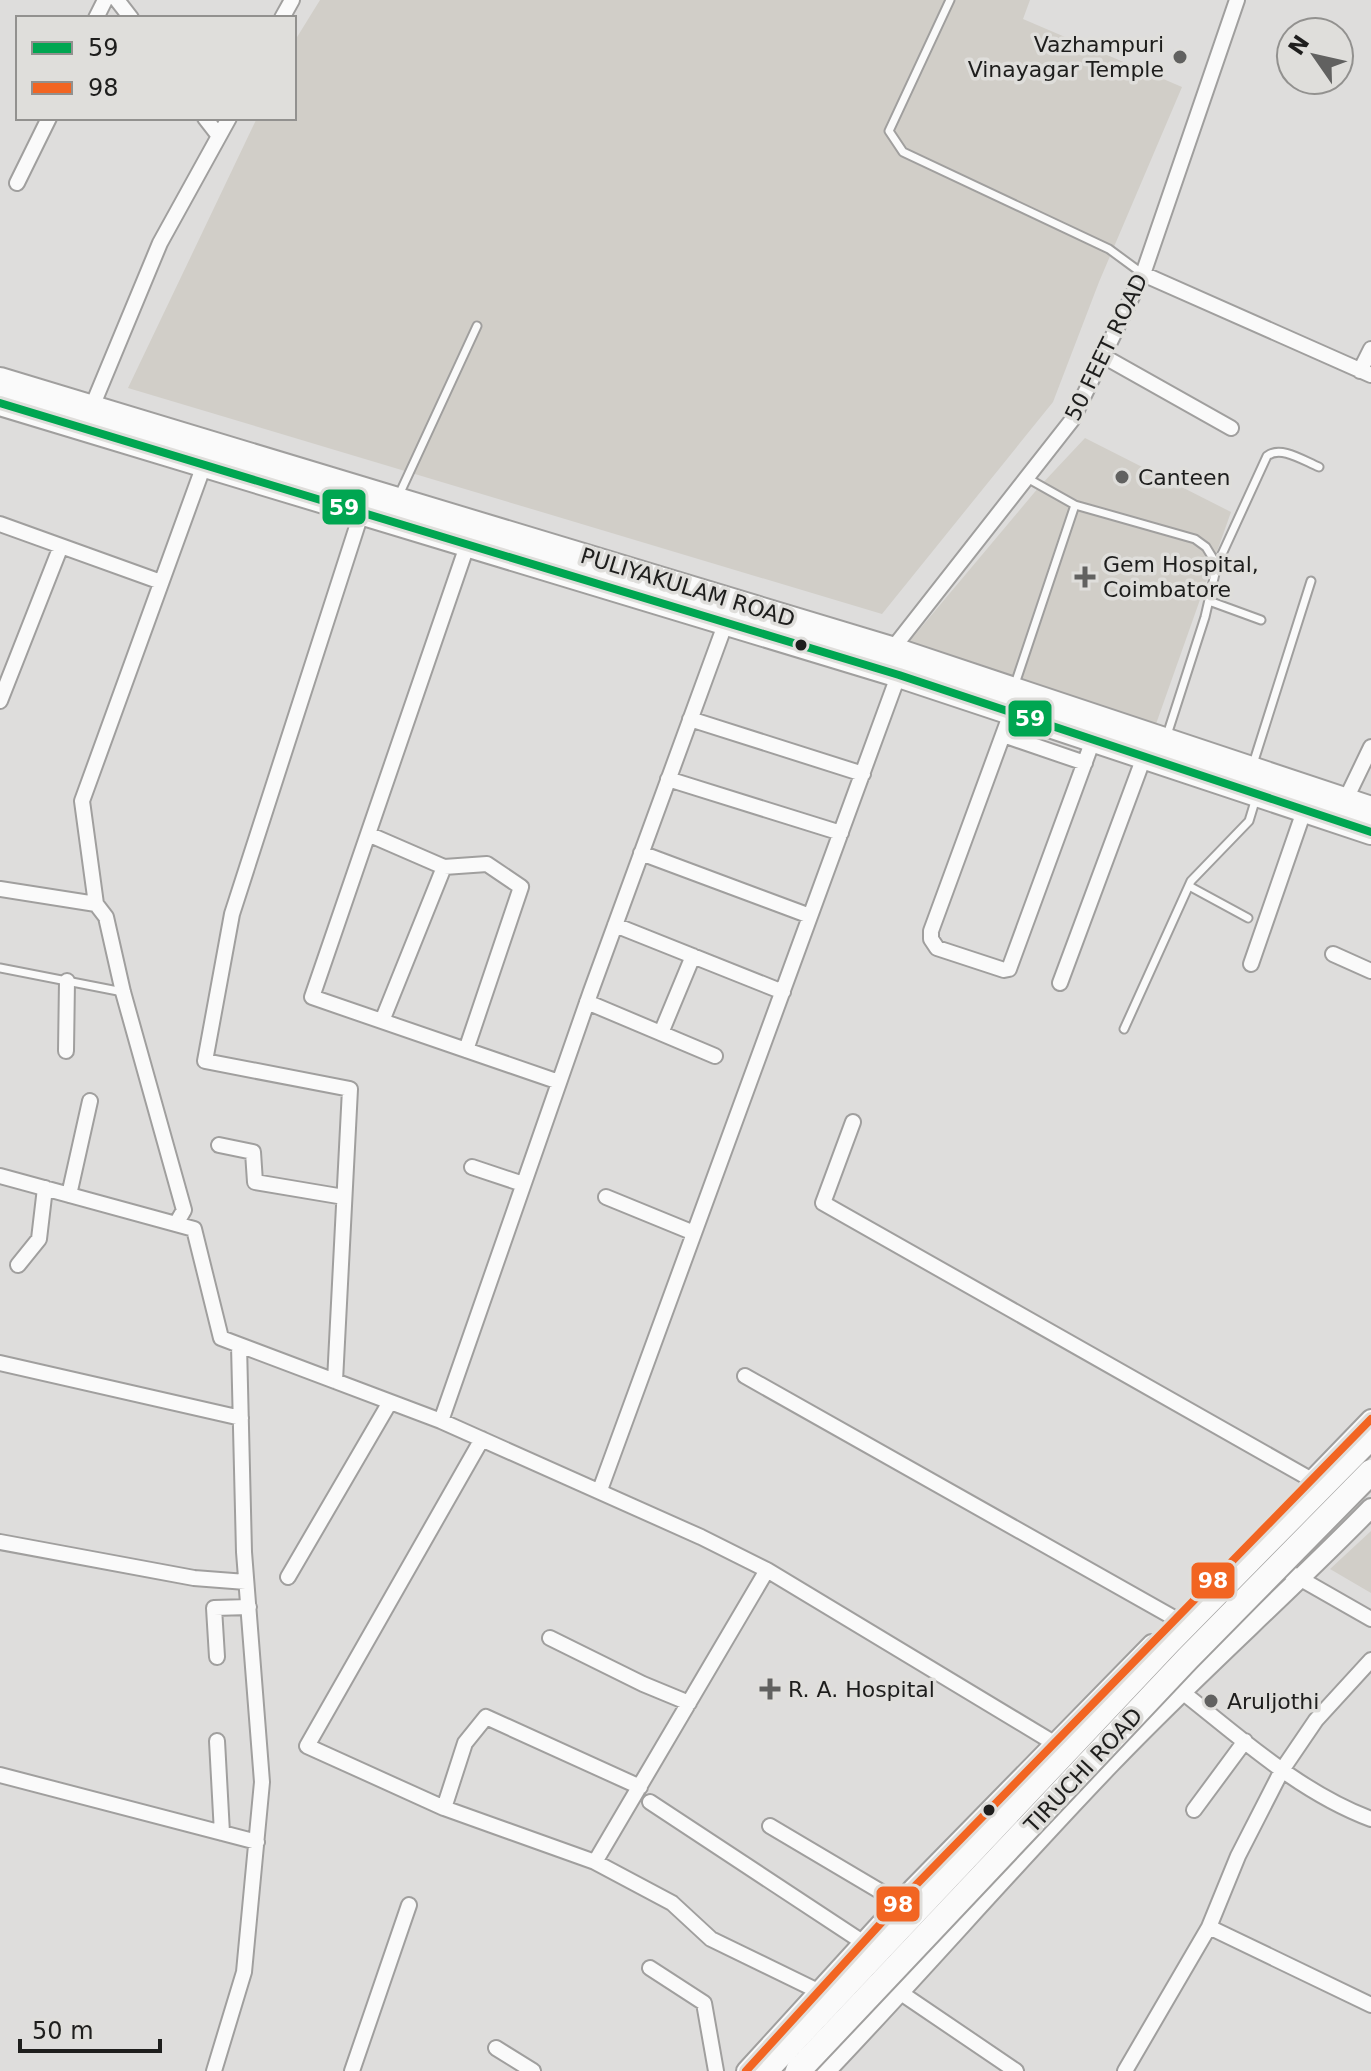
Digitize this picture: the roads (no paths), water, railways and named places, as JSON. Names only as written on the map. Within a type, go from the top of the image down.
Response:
[{"type":"main road","name":"PULIYAKULAM ROAD","points":[[0,380],[204,465],[726,622],[895,662]]},
{"type":"main road","name":"PULIYAKULAM ROAD","points":[[0,403],[87,418],[397,499],[895,662],[1009,712],[1089,752],[1144,757],[1258,780],[1371,809]]},
{"type":"main road","name":"PULIYAKULAM ROAD","points":[[1009,712],[1165,741],[1258,780],[1304,811],[1371,832]]},
{"type":"main road","name":"TIRUCHI ROAD","points":[[765,2071],[1170,1641],[1371,1437]]},
{"type":"main road","name":"TIRUCHI ROAD","points":[[798,2071],[1187,1659],[1371,1472]]},
{"type":"street","points":[[117,0],[129,16]]},
{"type":"street","name":"50 FEET ROAD","points":[[600,1490],[863,774],[895,662],[1026,478],[1072,420],[1143,274],[1236,0]]},
{"type":"street","points":[[17,183],[48,120]]},
{"type":"street","points":[[207,120],[219,136]]},
{"type":"street","points":[[87,418],[160,243],[228,120]]},
{"type":"street","points":[[1143,274],[1365,373],[1371,349]]},
{"type":"street","points":[[1103,356],[1231,428]]},
{"type":"street","points":[[176,1224],[184,1210],[123,992],[106,917],[96,904],[82,801],[204,465]]},
{"type":"street","points":[[335,1381],[350,1089],[205,1061],[232,914],[362,511]]},
{"type":"street","points":[[0,524],[161,582]]},
{"type":"street","points":[[468,543],[312,997],[559,1082]]},
{"type":"street","points":[[0,701],[61,546]]},
{"type":"street","points":[[441,1421],[587,1002],[726,622]]},
{"type":"street","points":[[1009,712],[931,931],[931,939],[937,948],[1009,969],[1089,752]]},
{"type":"street","points":[[690,719],[863,774]]},
{"type":"street","points":[[1345,801],[1371,747]]},
{"type":"street","points":[[1060,983],[1144,757]]},
{"type":"street","points":[[668,779],[841,833]]},
{"type":"street","points":[[1251,964],[1304,811]]},
{"type":"street","points":[[368,834],[444,867],[487,864],[521,887],[466,1050]]},
{"type":"street","points":[[641,853],[810,916]]},
{"type":"street","points":[[382,1021],[444,867]]},
{"type":"street","points":[[0,889],[96,904]]},
{"type":"street","points":[[615,925],[783,992]]},
{"type":"street","points":[[1333,954],[1371,971]]},
{"type":"street","points":[[661,1033],[693,956]]},
{"type":"street","points":[[66,1051],[67,981]]},
{"type":"street","points":[[587,1002],[715,1056]]},
{"type":"street","points":[[69,1195],[90,1101]]},
{"type":"street","points":[[853,1122],[823,1203],[1312,1480]]},
{"type":"street","points":[[219,1145],[253,1152],[255,1182],[344,1197]]},
{"type":"street","points":[[472,1167],[523,1184]]},
{"type":"street","points":[[0,1176],[194,1229],[221,1338],[441,1421],[600,1490],[767,1570],[1054,1743]]},
{"type":"street","points":[[18,1265],[39,1239],[45,1188]]},
{"type":"street","points":[[606,1197],[694,1233]]},
{"type":"street","points":[[214,2071],[244,1972],[262,1782],[246,1582],[239,1345]]},
{"type":"street","points":[[0,1363],[241,1418]]},
{"type":"street","points":[[745,1376],[1176,1619]]},
{"type":"street","points":[[288,1577],[390,1402]]},
{"type":"street","points":[[746,2071],[900,1903],[1371,1419]]},
{"type":"street","points":[[482,1439],[307,1746],[444,1808],[595,1862],[672,1903],[711,1939],[820,1992]]},
{"type":"street","points":[[826,2071],[1109,1765],[1181,1691],[1302,1578],[1371,1508]]},
{"type":"street","points":[[0,1542],[194,1578],[246,1582]]},
{"type":"street","points":[[1247,1548],[1371,1619]]},
{"type":"street","points":[[595,1862],[767,1570]]},
{"type":"street","points":[[217,1657],[214,1608],[249,1607]]},
{"type":"street","points":[[550,1638],[689,1703]]},
{"type":"street","points":[[1125,2071],[1209,1927],[1238,1856],[1282,1770],[1316,1720],[1371,1660]]},
{"type":"street","points":[[1181,1691],[1282,1770],[1343,1808],[1371,1819]]},
{"type":"street","points":[[444,1808],[465,1743],[486,1717],[640,1787]]},
{"type":"street","points":[[217,1741],[222,1833]]},
{"type":"street","points":[[1194,1810],[1245,1741]]},
{"type":"street","points":[[0,1775],[257,1842]]},
{"type":"street","points":[[650,1802],[864,1943]]},
{"type":"street","points":[[770,1826],[900,1903]]},
{"type":"street","points":[[352,2071],[409,1905]]},
{"type":"street","points":[[1209,1927],[1371,2005]]},
{"type":"street","points":[[650,1968],[704,2003],[716,2071]]},
{"type":"street","points":[[901,1993],[1016,2071]]},
{"type":"street","points":[[496,2048],[533,2071]]},
{"type":"lane","points":[[950,0],[889,131],[903,152],[1109,249],[1143,274]]},
{"type":"lane","points":[[397,499],[477,326]]},
{"type":"lane","points":[[1165,741],[1209,601],[1217,565],[1267,456],[1281,452],[1319,467]]},
{"type":"lane","points":[[1026,478],[1075,505],[1195,539],[1206,547],[1217,565]]},
{"type":"lane","points":[[1009,712],[1075,505]]},
{"type":"lane","points":[[1124,1029],[1189,886],[1249,821],[1311,581]]},
{"type":"lane","points":[[1209,601],[1261,620]]},
{"type":"lane","points":[[1189,886],[1248,918]]},
{"type":"lane","points":[[0,968],[123,992]]},
{"type":"place","name":"Vazhampuri Vinayagar Temple","points":[[1180,57]]},
{"type":"place","name":"Canteen","points":[[1122,477]]},
{"type":"place","name":"Gem Hospital, Coimbatore","points":[[1085,577]]},
{"type":"place","name":"R. A. Hospital","points":[[770,1689]]},
{"type":"place","name":"Aruljothi","points":[[1211,1701]]}]
